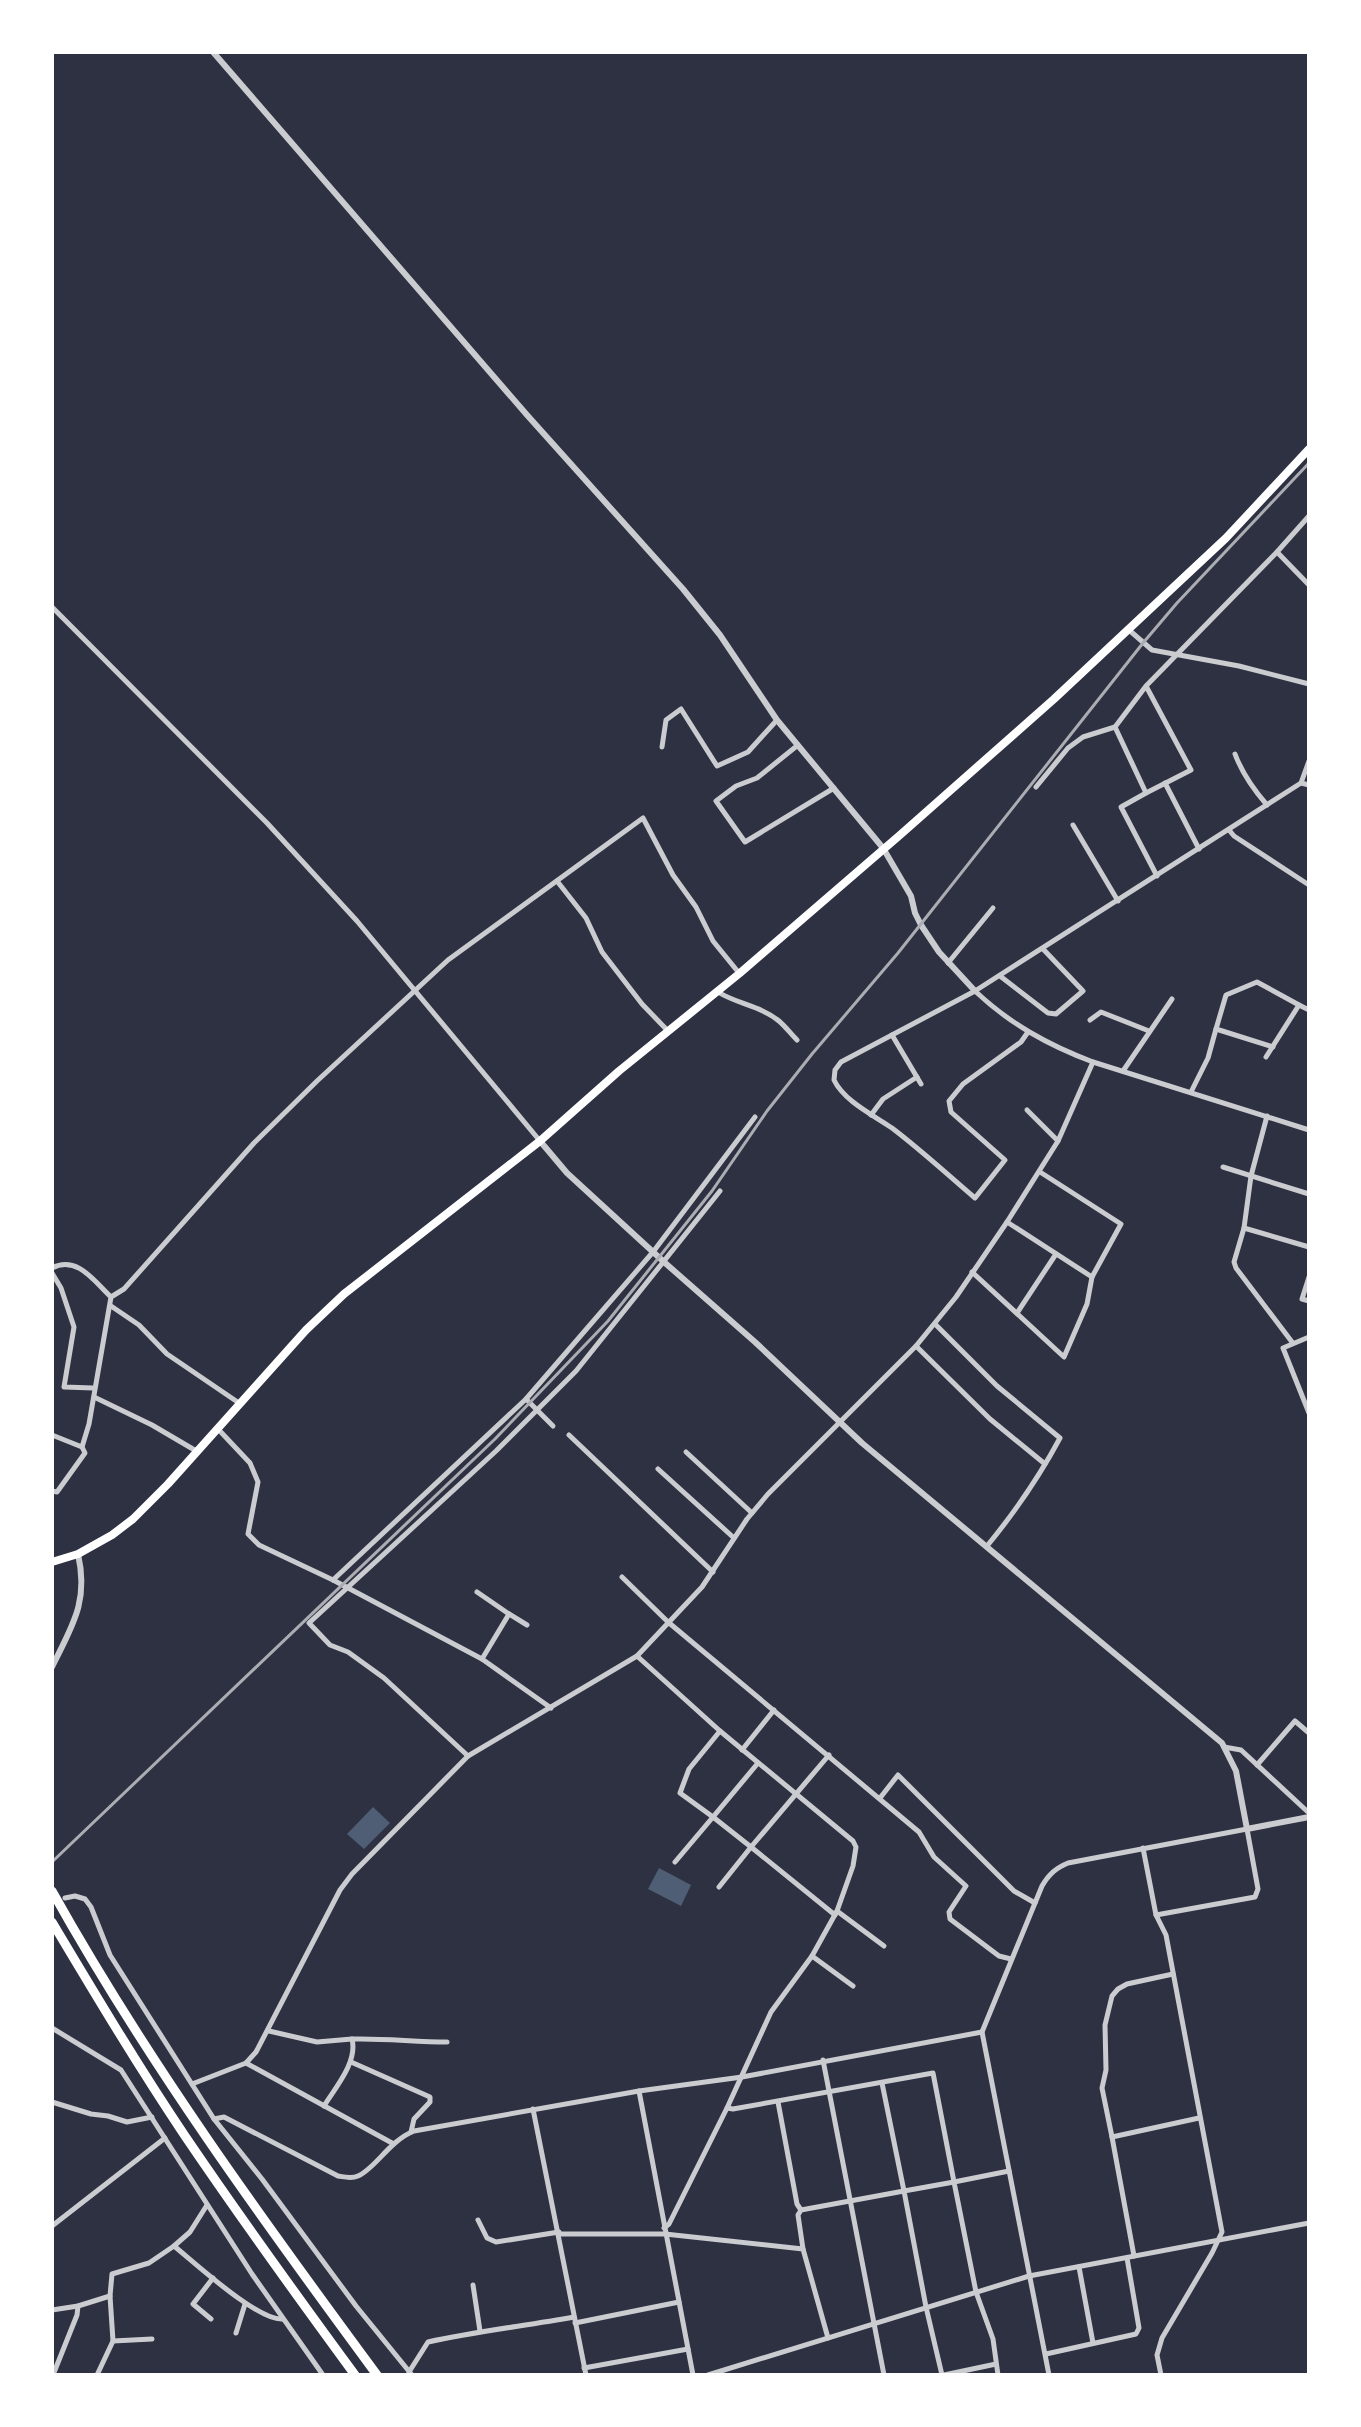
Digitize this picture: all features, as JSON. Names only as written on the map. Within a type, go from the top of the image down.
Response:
[{"type":"highway","points":[[52,1562],[78,1554],[133,1519],[198,1452],[306,1330],[344,1294],[540,1141],[619,1071],[740,973],[1054,699],[1226,538],[1309,449]]},
{"type":"highway","points":[[52,1891],[63,1902],[196,2122],[276,2238],[377,2375]]},
{"type":"highway","points":[[52,1922],[105,2012],[183,2133],[355,2375]]},
{"type":"street","points":[[213,52],[527,415],[683,589],[720,635],[777,720],[883,848],[911,896],[921,925],[948,963],[975,991],[1028,1032],[1062,1051],[1309,1130]]},
{"type":"street","points":[[1036,787],[1068,748],[1083,737],[1115,727],[1146,686],[1309,516]]},
{"type":"street","points":[[1277,552],[1309,585]]},
{"type":"street","points":[[52,607],[267,823],[357,921],[567,1173],[755,1342],[839,1423],[1205,1727],[1224,1747],[1236,1771],[1258,1889],[1255,1897],[1156,1915]]},
{"type":"street","points":[[1128,629],[1152,650],[1239,666],[1309,684]]},
{"type":"street","points":[[1146,686],[1191,770],[1121,807],[1157,876]]},
{"type":"street","points":[[662,747],[666,720],[681,709],[717,766],[748,752],[777,720]]},
{"type":"street","points":[[1115,727],[1146,793]]},
{"type":"street","points":[[798,745],[757,778],[736,786],[716,801],[745,842],[834,788]]},
{"type":"street","points":[[1235,754],[1239,766],[1267,805]]},
{"type":"street","points":[[1028,1032],[1021,1042],[963,1084],[949,1101],[951,1112],[1005,1160],[975,1198],[836,1084],[835,1070],[841,1062],[975,991],[1229,830],[1301,783],[1309,761]]},
{"type":"street","points":[[1165,783],[1199,849]]},
{"type":"street","points":[[1301,783],[1309,785]]},
{"type":"street","points":[[111,1297],[124,1289],[254,1143],[448,960],[643,818],[713,941],[740,973]]},
{"type":"street","points":[[1073,825],[1118,901]]},
{"type":"street","points":[[1229,830],[1309,885]]},
{"type":"street","points":[[557,881],[586,918],[602,952],[668,1031]]},
{"type":"street","points":[[948,963],[993,908]]},
{"type":"street","points":[[1000,976],[1048,1013],[1056,1014],[1081,994],[1082,988],[1043,949]]},
{"type":"street","points":[[1191,1092],[1208,1058],[1226,995],[1257,982],[1309,1010]]},
{"type":"street","points":[[717,991],[778,1020],[797,1040]]},
{"type":"street","points":[[1123,1071],[1172,999]]},
{"type":"street","points":[[1266,1057],[1299,1005]]},
{"type":"street","points":[[1090,1020],[1101,1012],[1149,1031]]},
{"type":"street","points":[[1216,1029],[1273,1047]]},
{"type":"street","points":[[892,1035],[921,1084]]},
{"type":"street","points":[[192,2084],[246,2063],[256,2052],[340,1890],[352,1874],[468,1756],[637,1656],[713,1573],[752,1513],[916,1346],[935,1324],[1040,1172],[1058,1141],[1093,1062]]},
{"type":"street","points":[[871,1115],[883,1099],[917,1077]]},
{"type":"street","points":[[1027,1110],[1058,1141]]},
{"type":"street","points":[[1267,1116],[1234,1262],[1292,1342]]},
{"type":"street","points":[[333,1580],[526,1399],[653,1252],[755,1117]]},
{"type":"street","points":[[1223,1167],[1309,1194]]},
{"type":"street","points":[[972,1272],[1064,1357],[1087,1304],[1092,1277],[1121,1224],[1040,1172]]},
{"type":"street","points":[[468,1756],[384,1678],[348,1652],[330,1645],[309,1623],[538,1411],[576,1371],[720,1191]]},
{"type":"street","points":[[1007,1222],[1092,1277]]},
{"type":"street","points":[[1244,1228],[1309,1247]]},
{"type":"street","points":[[1017,1313],[1056,1254]]},
{"type":"street","points":[[52,1491],[57,1492],[85,1453],[82,1447],[111,1306],[111,1297],[80,1267],[67,1263],[52,1271],[74,1327],[64,1387],[93,1388]]},
{"type":"street","points":[[1309,1277],[1302,1299],[1309,1301]]},
{"type":"street","points":[[111,1306],[139,1325],[167,1354],[240,1403]]},
{"type":"street","points":[[935,1324],[997,1386],[1060,1438],[1010,1519],[987,1546]]},
{"type":"street","points":[[1309,1337],[1283,1348],[1309,1413]]},
{"type":"street","points":[[916,1346],[990,1419],[1046,1465]]},
{"type":"street","points":[[94,1397],[198,1452]]},
{"type":"street","points":[[526,1399],[553,1426]]},
{"type":"street","points":[[218,1429],[250,1463],[258,1482],[248,1534],[259,1545],[333,1580],[482,1659],[551,1708]]},
{"type":"street","points":[[52,1435],[82,1447]]},
{"type":"street","points":[[569,1435],[713,1573]]},
{"type":"street","points":[[686,1452],[752,1513]]},
{"type":"street","points":[[658,1469],[734,1538]]},
{"type":"street","points":[[52,1667],[77,1614],[82,1594],[83,1575],[78,1554]]},
{"type":"street","points":[[622,1577],[668,1622],[923,1836],[934,1857],[966,1886],[949,1912],[950,1919],[999,1956],[1011,1959]]},
{"type":"street","points":[[477,1592],[527,1625]]},
{"type":"street","points":[[482,1659],[509,1614]]},
{"type":"street","points":[[637,1656],[742,1750],[853,1841],[856,1847],[853,1866],[836,1913],[812,1956],[771,2012],[665,2231]]},
{"type":"street","points":[[742,1750],[774,1710]]},
{"type":"street","points":[[1257,1765],[1295,1721],[1309,1733]]},
{"type":"street","points":[[720,1731],[689,1769],[680,1793],[884,1946]]},
{"type":"street","points":[[1224,1747],[1241,1750],[1309,1815]]},
{"type":"street","points":[[719,1887],[829,1755]]},
{"type":"street","points":[[675,1862],[758,1763]]},
{"type":"street","points":[[880,1798],[898,1775],[1014,1891],[1035,1903]]},
{"type":"street","points":[[1049,2375],[982,2032],[1035,1903],[1049,1874],[1068,1863],[1309,1815]]},
{"type":"street","points":[[1143,1848],[1156,1915],[1166,1935],[1222,2232],[1162,2338],[1157,2355],[1161,2375]]},
{"type":"street","points":[[63,1902],[75,1896],[85,1899],[91,1907],[110,1955],[214,2119],[411,2373],[428,2342],[480,2331],[575,2320],[679,2302]]},
{"type":"street","points":[[812,1956],[853,1986]]},
{"type":"street","points":[[1046,2354],[1136,2334],[1139,2328],[1112,2137],[1102,2088],[1106,2070],[1105,2025],[1112,1996],[1127,1984],[1173,1974]]},
{"type":"street","points":[[52,2028],[121,2070],[207,2205],[323,2375]]},
{"type":"street","points":[[269,2031],[317,2042],[379,2038],[403,2042],[447,2042]]},
{"type":"street","points":[[214,2119],[224,2117],[338,2176],[350,2178],[361,2176],[392,2143],[411,2132],[639,2091],[742,2077],[982,2032]]},
{"type":"street","points":[[324,2106],[351,2062],[352,2039]]},
{"type":"street","points":[[823,2060],[884,2375]]},
{"type":"street","points":[[351,2062],[430,2097],[430,2102],[414,2119],[411,2132]]},
{"type":"street","points":[[246,2063],[392,2143]]},
{"type":"street","points":[[727,2108],[778,2102],[933,2073],[976,2292],[993,2339],[998,2375]]},
{"type":"street","points":[[882,2082],[926,2307],[943,2375],[996,2364]]},
{"type":"street","points":[[639,2091],[693,2375]]},
{"type":"street","points":[[52,2102],[127,2122],[152,2117]]},
{"type":"street","points":[[778,2102],[797,2204],[801,2210]]},
{"type":"street","points":[[532,2109],[585,2372],[688,2349]]},
{"type":"street","points":[[1112,2137],[1199,2118]]},
{"type":"street","points":[[52,2226],[165,2138]]},
{"type":"street","points":[[828,2338],[803,2249],[798,2215],[801,2210],[1009,2171]]},
{"type":"street","points":[[97,2375],[113,2341],[112,2274],[149,2263],[174,2246],[190,2232],[207,2205]]},
{"type":"street","points":[[478,2220],[487,2238],[496,2242],[559,2233],[665,2231],[803,2249]]},
{"type":"street","points":[[708,2375],[1029,2276],[1309,2223]]},
{"type":"street","points":[[174,2246],[245,2303],[275,2320],[283,2319]]},
{"type":"street","points":[[1079,2267],[1093,2343]]},
{"type":"street","points":[[211,2319],[193,2304],[213,2278]]},
{"type":"street","points":[[473,2285],[480,2331]]},
{"type":"street","points":[[52,2310],[110,2296]]},
{"type":"street","points":[[236,2333],[245,2303]]},
{"type":"street","points":[[53,2375],[78,2306]]},
{"type":"street","points":[[113,2341],[152,2339]]},
{"type":"water","points":[[373,1807],[390,1823],[364,1849],[347,1834]]},
{"type":"water","points":[[659,1868],[691,1885],[681,1906],[648,1889]]},
{"type":"railway","points":[[53,1861],[495,1439],[608,1321],[712,1191],[767,1111],[898,953],[1143,643],[1309,463]]}]
